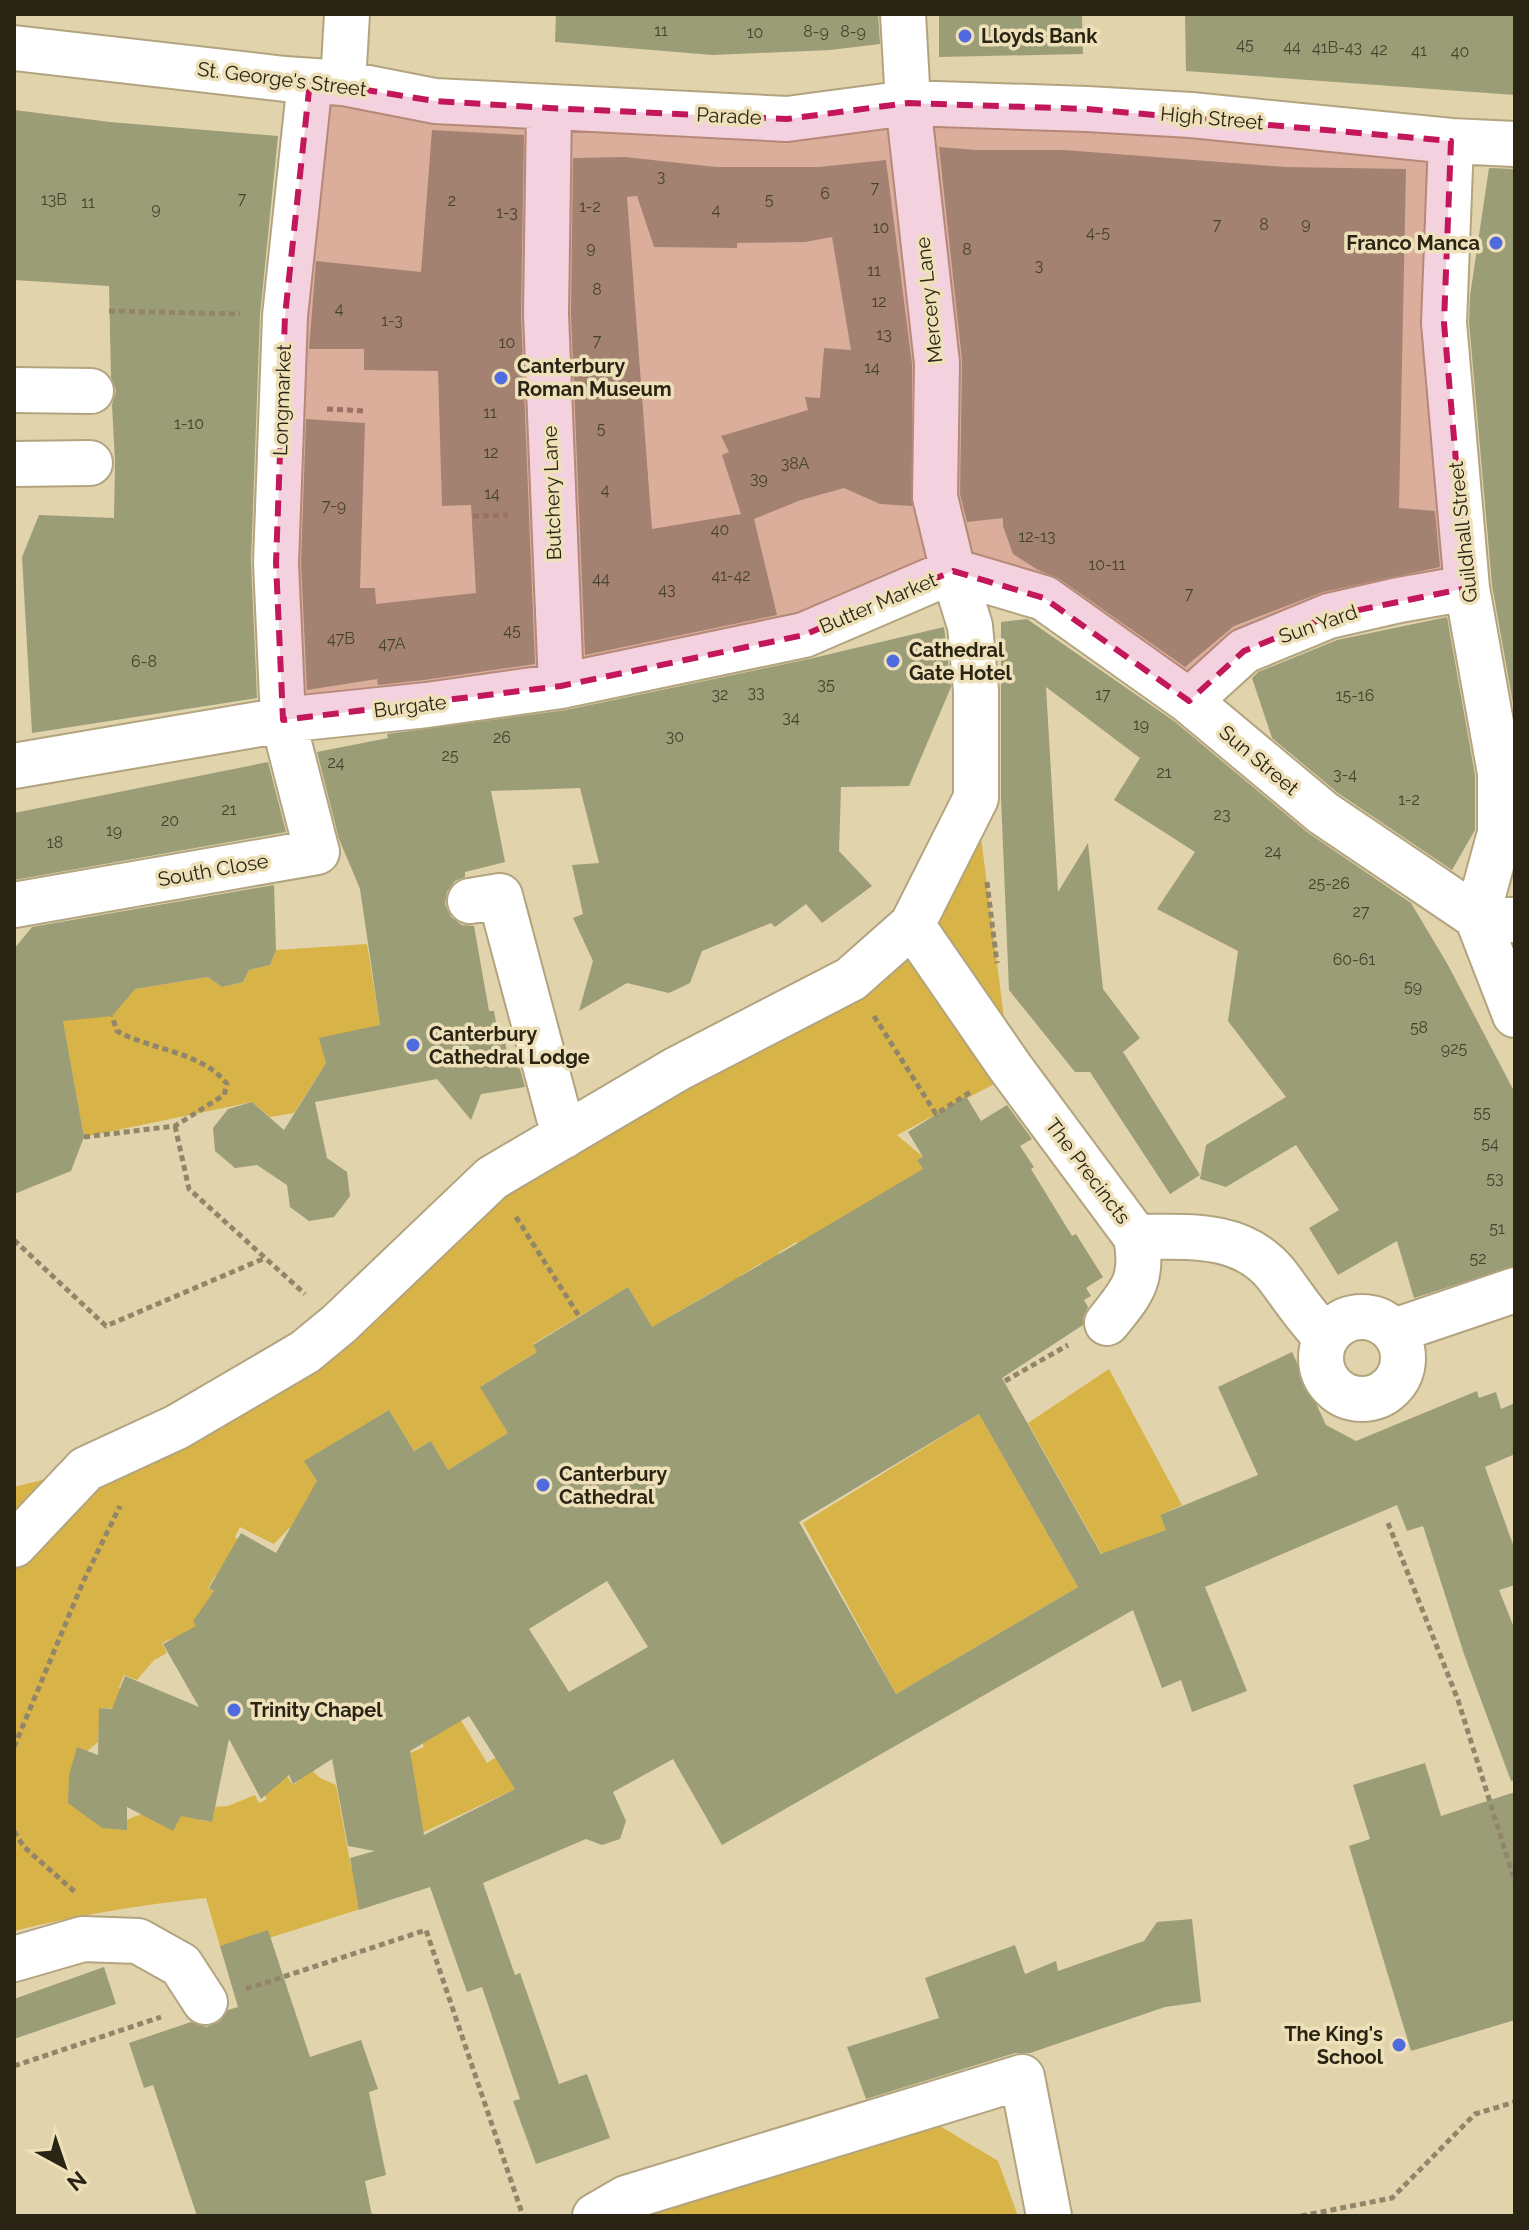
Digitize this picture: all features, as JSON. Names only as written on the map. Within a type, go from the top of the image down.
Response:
[{"type":"street","name":"Longmarket","points":[[288,739],[276,563],[285,316],[327,82],[347,14]]},
{"type":"street","name":"Mercery Lane","points":[[903,14],[908,103],[937,363],[935,497]]},
{"type":"street","name":"St. George's Street","points":[[14,48],[327,82],[435,101],[549,108]]},
{"type":"street","name":"Parade","points":[[549,108],[787,119],[908,103]]},
{"type":"street","name":"High Street","points":[[908,103],[1191,115],[1451,141],[1515,144]]},
{"type":"street","name":"Butchery Lane","points":[[549,108],[546,314],[561,686]]},
{"type":"street","name":"Guildhall Street","points":[[1451,141],[1444,323],[1467,588],[1500,773],[1496,919]]},
{"type":"street","points":[[14,390],[91,391]]},
{"type":"street","points":[[14,464],[90,463]]},
{"type":"street","name":"Butter Market","points":[[935,497],[953,571]]},
{"type":"street","name":"Butter Market","points":[[804,635],[953,571],[1044,598]]},
{"type":"street","points":[[14,1545],[86,1469],[177,1427],[305,1352],[339,1324],[492,1178],[677,1069],[851,979],[912,925],[976,798],[976,691],[970,626],[953,571]]},
{"type":"street","name":"Sun Yard","points":[[1189,701],[1244,651],[1329,616],[1467,588]]},
{"type":"street","name":"Sun Street","points":[[1044,598],[1189,701],[1323,813],[1496,919]]},
{"type":"street","name":"Burgate","points":[[14,766],[288,739],[427,705],[561,686],[804,635]]},
{"type":"street","name":"South Close","points":[[14,905],[317,852],[288,739]]},
{"type":"street","points":[[470,901],[500,896],[564,1136]]},
{"type":"street","points":[[1496,919],[1515,1015]]},
{"type":"street","name":"The Precincts","points":[[912,925],[1010,1067],[1136,1237],[1141,1262],[1131,1293],[1107,1323]]},
{"type":"street","points":[[1136,1237],[1219,1239],[1243,1247],[1267,1264],[1309,1321],[1326,1337]]},
{"type":"street","points":[[1394,1331],[1515,1290]]},
{"type":"street","points":[[1359,1317],[1384,1322],[1394,1331],[1404,1357],[1396,1383],[1386,1393],[1359,1401],[1345,1397],[1325,1378],[1321,1351],[1326,1337],[1335,1327],[1359,1317]]},
{"type":"street","points":[[14,1959],[83,1939],[138,1941],[181,1965],[205,2002]]},
{"type":"street","points":[[595,2216],[626,2198],[1022,2077],[1049,2216]]},
{"type":"path","points":[[109,311],[285,316]]},
{"type":"path","points":[[986,877],[998,972]]},
{"type":"path","points":[[851,979],[936,1114],[1010,1067]]},
{"type":"path","points":[[84,1137],[175,1126],[224,1095],[227,1084],[218,1072],[172,1052],[135,1041],[117,1031],[112,1016]]},
{"type":"path","points":[[175,1126],[189,1189],[339,1324]]},
{"type":"path","points":[[492,1178],[579,1316]]},
{"type":"path","points":[[14,1240],[106,1326],[265,1258]]},
{"type":"path","points":[[1005,1381],[1107,1323]]},
{"type":"path","points":[[14,1747],[83,1582],[124,1499]]},
{"type":"path","points":[[1388,1523],[1458,1700],[1515,1882]]},
{"type":"path","points":[[14,1831],[34,1856],[77,1894]]},
{"type":"path","points":[[426,1930],[523,2216]]},
{"type":"path","points":[[1301,2216],[1392,2198],[1475,2114],[1515,2102]]},
{"type":"highlighted area","points":[[310,81],[435,101],[549,108],[787,119],[908,103],[1087,109],[1451,141],[1444,323],[1467,588],[1329,616],[1244,651],[1189,701],[1044,598],[953,571],[804,635],[561,686],[283,720],[276,563],[285,316]]},
{"type":"shaded area","points":[[976,798],[1009,1057],[1019,1071],[897,1135],[923,1157],[918,1161],[927,1176],[802,1250],[796,1242],[778,1253],[782,1260],[766,1269],[761,1263],[740,1276],[744,1283],[729,1292],[724,1285],[664,1320],[656,1334],[628,1287],[533,1344],[537,1352],[481,1386],[508,1433],[448,1470],[431,1441],[414,1451],[389,1410],[305,1461],[344,1528],[317,1546],[289,1528],[274,1544],[240,1527],[235,1537],[238,1539],[218,1577],[215,1576],[208,1588],[214,1591],[196,1626],[178,1647],[173,1638],[162,1643],[167,1653],[154,1660],[137,1680],[124,1675],[119,1688],[132,1693],[127,1709],[100,1708],[98,1742],[87,1751],[127,1829],[127,1820],[174,1807],[202,1808],[200,1820],[212,1822],[215,1807],[228,1806],[255,1795],[259,1803],[267,1799],[262,1791],[287,1776],[293,1785],[300,1780],[295,1771],[306,1765],[320,1778],[336,1785],[351,1867],[415,1850],[399,1758],[424,1747],[411,1718],[446,1696],[487,1763],[503,1753],[521,1786],[422,1833],[439,1884],[222,1953],[206,1898],[109,1911],[14,1931],[14,1487],[86,1469],[177,1427],[406,1258],[851,979]]},
{"type":"shaded area","points":[[367,944],[380,1025],[326,1063],[294,1113],[270,1117],[252,1102],[84,1137],[60,1005],[208,977],[222,987],[243,982],[249,970],[270,965],[276,950]]},
{"type":"shaded area","points":[[1109,1369],[1182,1505],[1160,1515],[1166,1530],[1132,1543],[1146,1584],[1123,1592],[1028,1423]]},
{"type":"shaded area","points":[[979,1414],[1078,1587],[896,1694],[803,1523]]},
{"type":"shaded area","points":[[935,2123],[998,2161],[1018,2216],[640,2216]]},
{"type":"building","points":[[556,14],[878,14],[880,44],[830,50],[713,55],[555,42]]},
{"type":"building","points":[[939,14],[1082,14],[1083,54],[939,57]]},
{"type":"building","points":[[1185,14],[1515,14],[1515,95],[1186,71]]},
{"type":"building","points":[[14,110],[110,122],[278,136],[260,315],[251,562],[257,698],[32,733],[22,557],[39,515],[114,518],[112,405],[116,391],[111,377],[109,286],[14,280]]},
{"type":"building","points":[[432,130],[524,135],[521,315],[535,664],[424,680],[378,685],[377,679],[307,690],[301,563],[306,419],[365,423],[360,588],[375,588],[376,604],[476,593],[471,505],[442,506],[438,371],[364,370],[364,349],[309,349],[316,261],[421,272]]},
{"type":"building","points":[[939,147],[1064,150],[1285,167],[1406,169],[1399,508],[1435,511],[1440,567],[1323,592],[1234,626],[1185,667],[1058,578],[1013,554],[1003,518],[967,522],[960,494],[962,360]]},
{"type":"building","points":[[625,157],[716,167],[819,167],[886,160],[912,364],[912,506],[880,504],[844,488],[801,500],[754,519],[777,615],[585,655],[571,314],[573,158]],"holes":[[[637,196],[654,247],[737,248],[737,243],[805,242],[832,237],[851,350],[824,348],[820,398],[805,397],[808,410],[721,436],[729,452],[722,455],[741,514],[652,529],[627,197]]]},
{"type":"building","points":[[1489,168],[1515,169],[1515,715],[1492,585],[1469,322]]},
{"type":"building","points":[[1447,617],[1475,775],[1475,830],[1452,870],[1338,793],[1272,738],[1252,678],[1258,672],[1337,640]]},
{"type":"building","points":[[1027,619],[1174,721],[1307,832],[1411,903],[1448,965],[1515,1093],[1515,1266],[1414,1298],[1397,1241],[1338,1275],[1309,1228],[1339,1210],[1296,1145],[1226,1187],[1200,1179],[1206,1145],[1286,1097],[1228,1021],[1238,951],[1157,909],[1195,852],[1114,800],[1140,758],[1046,687],[1058,892],[1088,843],[1103,989],[1140,1038],[1123,1052],[1200,1175],[1170,1194],[1090,1072],[1075,1072],[1009,990],[1001,798],[1001,622]]},
{"type":"building","points":[[944,627],[951,687],[909,786],[841,787],[839,851],[872,886],[822,923],[806,904],[775,927],[771,923],[702,951],[690,983],[669,993],[627,983],[579,1011],[593,961],[573,918],[583,914],[572,865],[599,863],[580,788],[491,791],[505,862],[465,872],[465,877],[455,881],[447,892],[445,904],[451,917],[462,925],[474,926],[489,1011],[494,1011],[497,1028],[503,1027],[508,1060],[520,1069],[525,1087],[481,1094],[471,1120],[437,1079],[315,1102],[327,1158],[347,1172],[350,1196],[334,1217],[309,1221],[290,1207],[287,1185],[257,1165],[235,1168],[215,1151],[213,1128],[228,1109],[252,1102],[284,1130],[326,1063],[319,1038],[380,1025],[360,889],[339,839],[317,752],[388,738],[387,734],[566,710]]},
{"type":"building","points":[[268,762],[286,832],[14,880],[14,813]]},
{"type":"building","points":[[274,885],[276,950],[270,965],[249,970],[243,982],[222,987],[208,977],[135,989],[112,1016],[63,1021],[84,1137],[71,1171],[14,1194],[14,949],[32,927]]},
{"type":"building","points":[[966,1096],[981,1121],[1007,1105],[1032,1139],[1020,1146],[1034,1167],[1031,1169],[1072,1236],[1076,1234],[1103,1277],[1086,1288],[1091,1296],[1084,1300],[1088,1307],[1083,1325],[1002,1378],[1101,1554],[1166,1530],[1160,1515],[1258,1475],[1218,1387],[1292,1352],[1326,1425],[1356,1441],[1477,1391],[1479,1398],[1496,1392],[1501,1409],[1515,1403],[1515,1454],[1485,1467],[1515,1550],[1515,1585],[1499,1590],[1515,1630],[1515,1780],[1511,1781],[1464,1654],[1423,1526],[1407,1531],[1397,1505],[1205,1587],[1247,1691],[1192,1712],[1181,1680],[1162,1688],[1133,1610],[722,1845],[673,1759],[613,1792],[626,1821],[620,1839],[602,1845],[586,1839],[483,1883],[515,1975],[520,1973],[559,2084],[587,2074],[610,2138],[536,2164],[513,2101],[520,2099],[482,1987],[467,1992],[430,1887],[359,1910],[350,1858],[375,1851],[348,1846],[332,1759],[293,1784],[289,1775],[261,1799],[229,1739],[212,1822],[181,1816],[173,1831],[127,1807],[127,1830],[102,1828],[68,1803],[69,1775],[77,1747],[98,1755],[99,1708],[112,1709],[125,1676],[199,1707],[163,1644],[196,1626],[193,1621],[214,1591],[209,1588],[241,1533],[276,1553],[317,1481],[304,1461],[389,1410],[414,1451],[431,1441],[448,1470],[508,1433],[480,1387],[537,1352],[533,1345],[628,1287],[652,1327],[923,1169],[917,1160],[923,1157],[908,1132]],"holes":[[[979,1414],[1078,1587],[896,1694],[799,1522]],[[607,1581],[648,1647],[569,1692],[529,1629]],[[469,1716],[515,1789],[424,1835],[410,1751]]]},
{"type":"building","points":[[1425,1763],[1441,1816],[1515,1792],[1515,2020],[1411,2051],[1349,1846],[1370,1839],[1353,1785]]},
{"type":"building","points":[[1192,1919],[1201,2002],[1165,2007],[1030,2053],[1015,2053],[866,2099],[847,2047],[939,2018],[925,1978],[1015,1945],[1025,1974],[1056,1961],[1058,1971],[1144,1941],[1157,1922]]},
{"type":"building","points":[[268,1930],[310,2057],[361,2040],[378,2089],[369,2092],[386,2175],[365,2181],[372,2216],[197,2216],[153,2085],[144,2088],[129,2043],[191,2022],[206,2027],[219,2022],[228,2010],[238,2007],[220,1946]]},
{"type":"building","points":[[104,1967],[116,2004],[14,2039],[14,1999]]},
{"type":"place","name":"Lloyds Bank","points":[[965,36]]},
{"type":"place","name":"Franco Manca","points":[[1496,243]]},
{"type":"place","name":"Canterbury Roman Museum","points":[[501,378]]},
{"type":"place","name":"Cathedral Gate Hotel","points":[[893,661]]},
{"type":"place","name":"Canterbury Cathedral Lodge","points":[[413,1045]]},
{"type":"place","name":"Canterbury Cathedral","points":[[543,1485]]},
{"type":"place","name":"Trinity Chapel","points":[[234,1710]]},
{"type":"place","name":"The King's School","points":[[1399,2045]]}]
